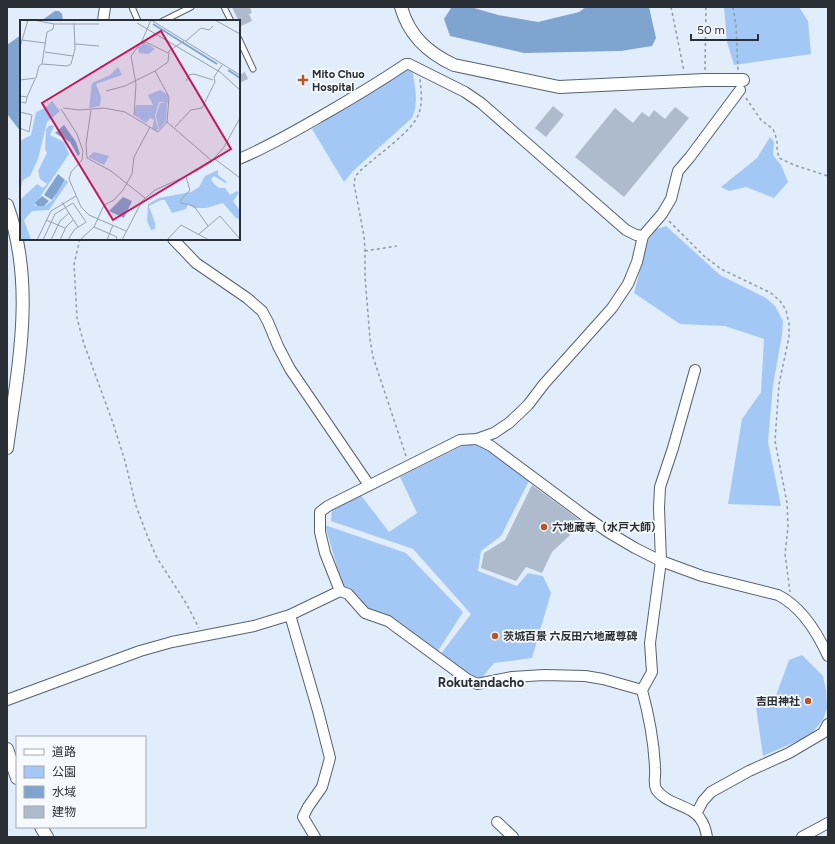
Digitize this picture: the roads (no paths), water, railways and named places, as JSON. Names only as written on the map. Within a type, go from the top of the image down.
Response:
[{"type":"street","points":[[103,20],[105,7]]},
{"type":"street","points":[[340,591],[320,532],[320,512],[328,506],[460,440],[477,439],[494,433],[509,423],[528,405],[544,384],[612,308],[628,284],[637,262],[643,236],[662,214],[671,199],[678,171],[690,157],[740,83],[705,80],[560,87],[454,65],[438,58],[417,39],[409,26],[401,7]]},
{"type":"street","points":[[240,159],[262,150],[373,86],[406,64],[409,64],[465,92],[481,103],[626,230],[636,235],[643,236]]},
{"type":"street","points":[[7,205],[19,238],[22,273],[23,316],[22,336],[7,448]]},
{"type":"street","points":[[174,240],[196,264],[247,298],[262,311],[290,369],[369,485]]},
{"type":"street","points":[[695,370],[673,448],[660,487],[659,508],[661,561],[650,643],[652,672],[642,690],[650,721],[655,752],[656,771],[654,784],[661,795],[701,818],[707,837]]},
{"type":"street","points":[[477,439],[490,446],[608,532],[635,548],[661,561],[702,576],[778,595],[788,600],[800,611],[821,640],[828,656]]},
{"type":"street","points":[[7,700],[140,651],[172,642],[254,626],[290,615],[340,591],[348,594],[365,613],[388,621],[467,679],[477,684],[512,677],[566,675],[603,679],[642,690]]},
{"type":"street","points":[[290,615],[330,758],[322,787],[303,817],[315,837]]},
{"type":"street","points":[[696,814],[706,796],[716,789],[749,771],[790,753],[823,733],[828,724]]},
{"type":"street","points":[[7,750],[16,775]]},
{"type":"street","points":[[497,822],[513,837]]},
{"type":"street","points":[[802,837],[828,823]]},
{"type":"street","points":[[42,828],[47,837]]},
{"type":"lane","points":[[132,7],[138,20]]},
{"type":"lane","points":[[165,20],[192,7]]},
{"type":"lane","points":[[224,7],[230,20]]},
{"type":"lane","points":[[240,41],[253,69]]},
{"type":"water","points":[[586,7],[649,7],[656,38],[652,46],[621,51],[524,53],[450,36],[444,19],[451,8],[474,8],[498,15],[538,22],[579,12]]},
{"type":"water","points":[[55,11],[59,11],[62,14],[63,20],[42,20]]},
{"type":"water","points":[[20,36],[20,131],[7,114],[7,45]]},
{"type":"place","name":"Mito Chuo Hospital","points":[[303,80]]},
{"type":"place","name":"六地蔵寺（水戸大師）","points":[[544,527]]},
{"type":"place","name":"茨城百景 六反田六地蔵尊碑","points":[[495,636]]},
{"type":"place","name":"吉田神社","points":[[808,701]]},
{"type":"district","name":"Rokutandacho","points":[[481,682]]}]
